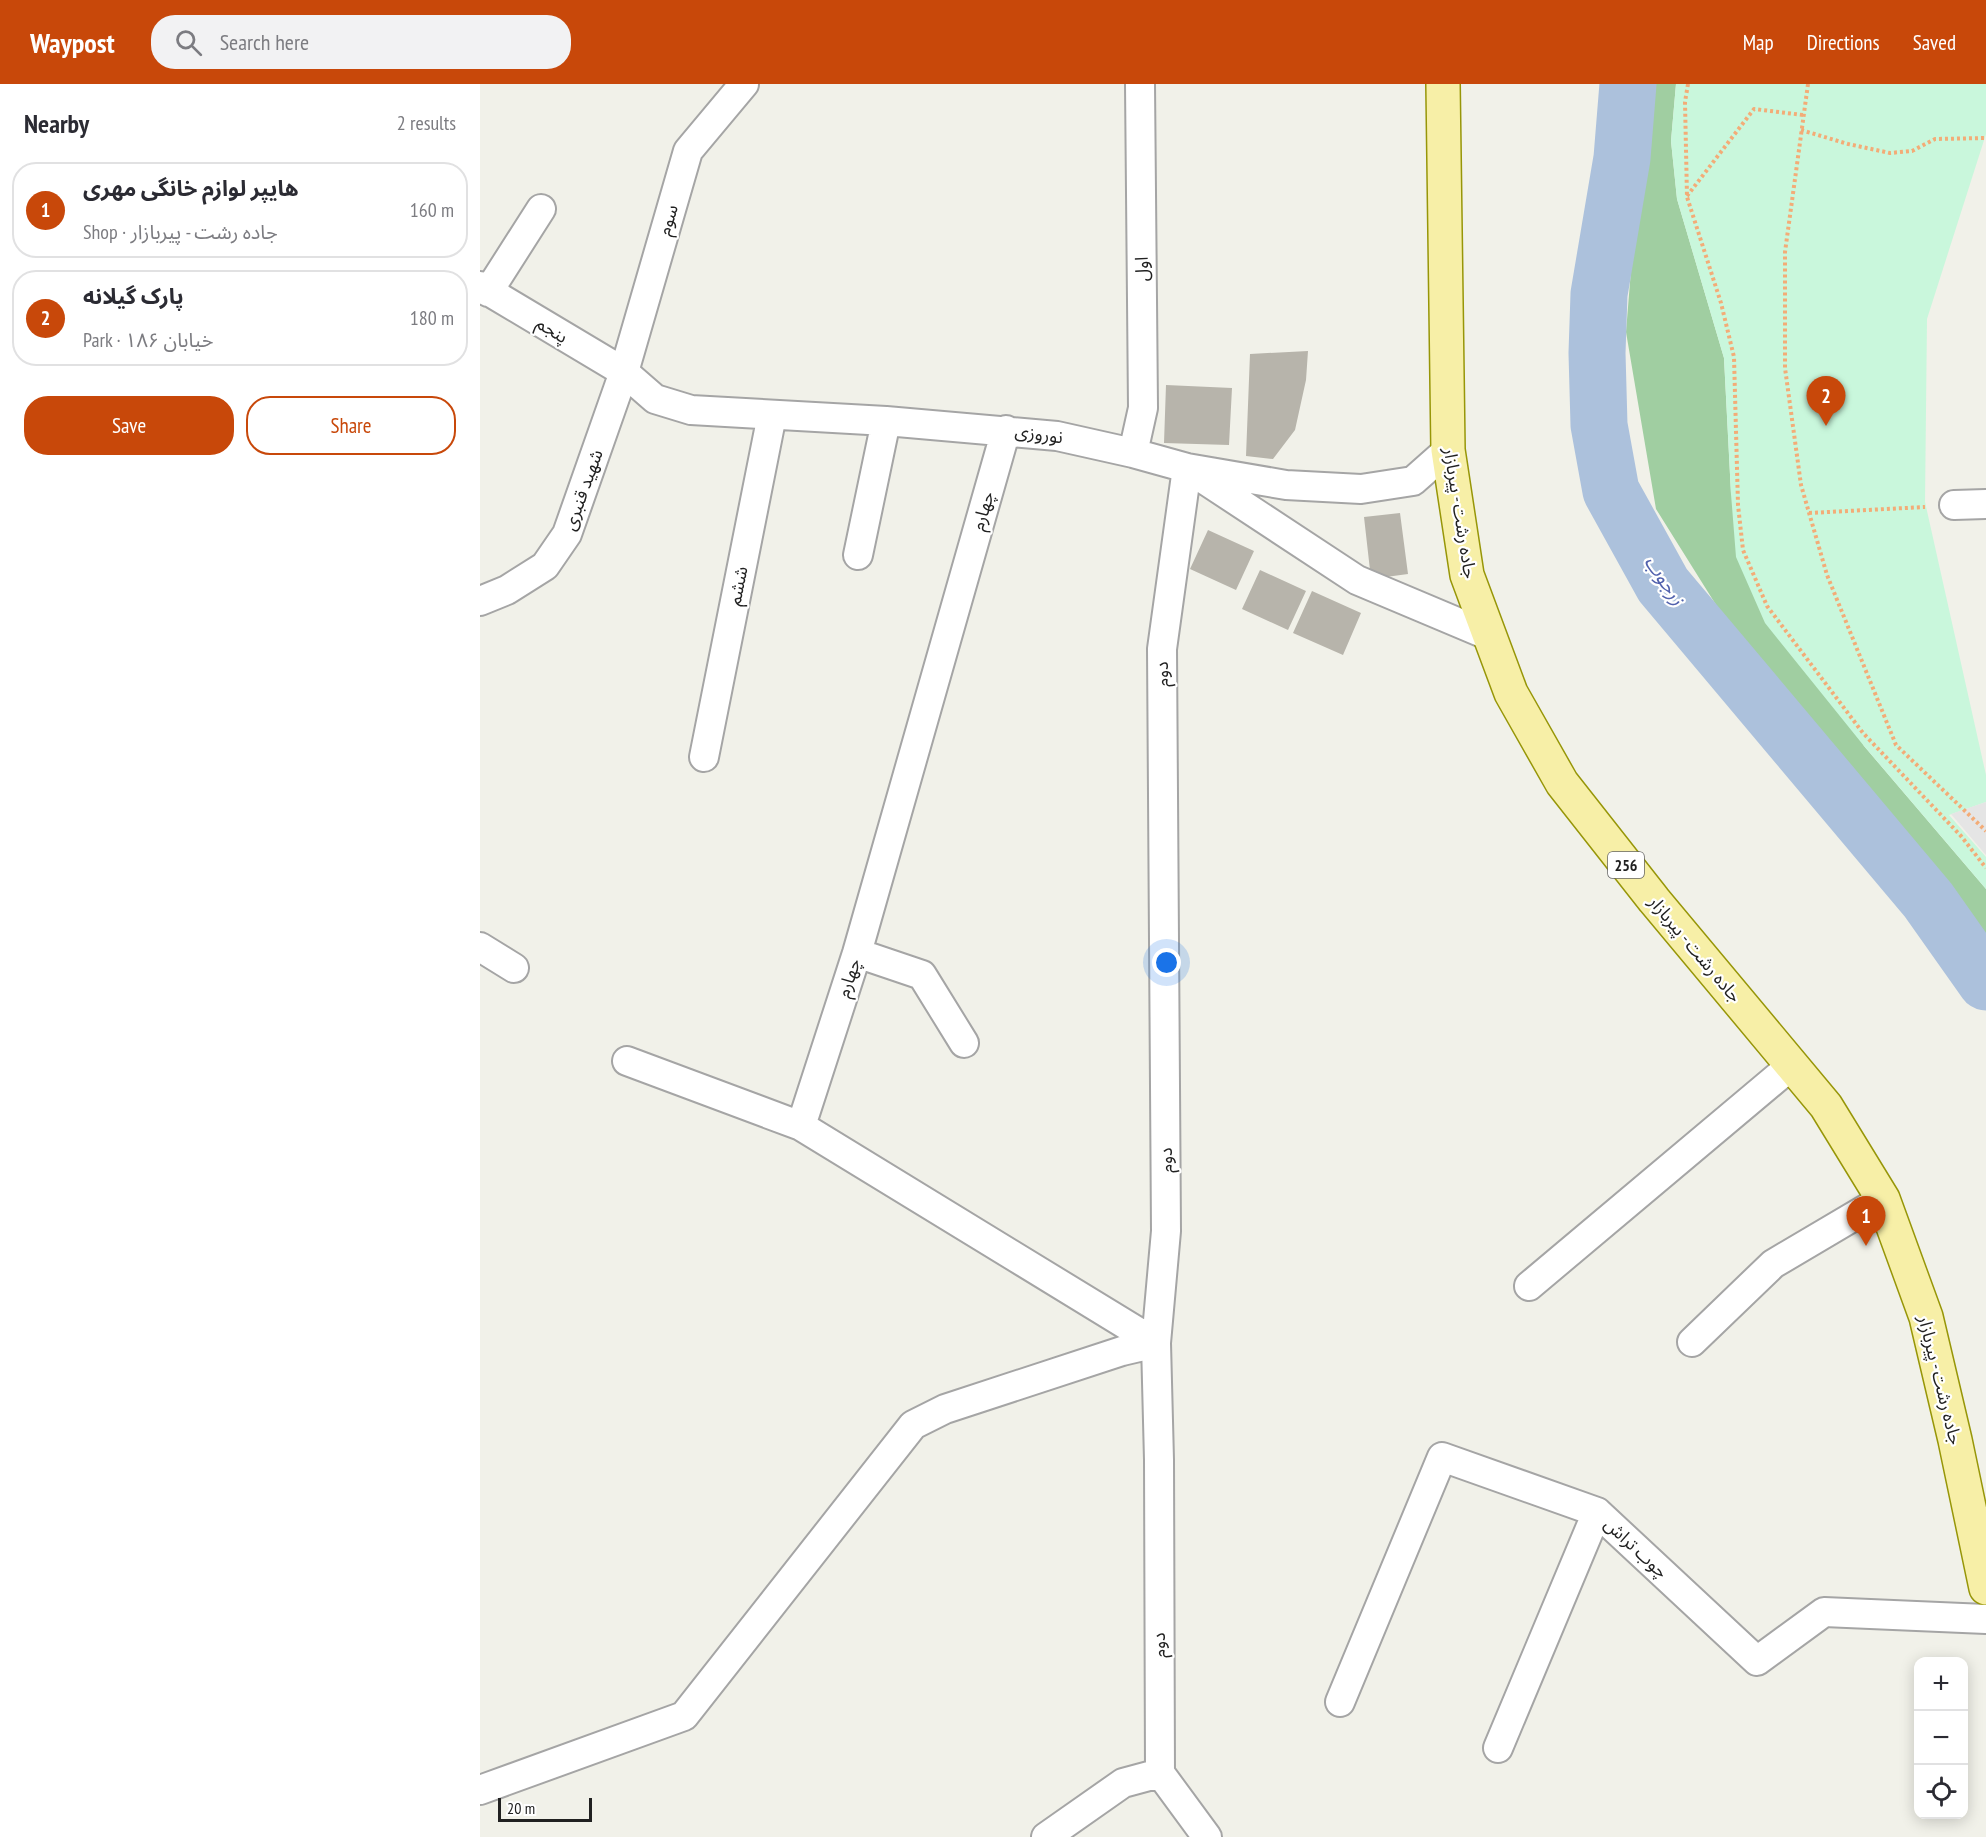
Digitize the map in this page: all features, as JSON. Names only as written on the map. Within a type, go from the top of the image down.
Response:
[{"type":"main road","name":"جاده رشت - پیربازار","points":[[1443,84],[1448,450],[1467,575],[1511,693],[1562,783],[1654,900],[1826,1106],[1883,1199],[1926,1317],[1986,1588]]},
{"type":"street","name":"سوم","points":[[624,372],[688,151],[744,84]]},
{"type":"street","name":"اول","points":[[1133,453],[1143,408],[1140,84]]},
{"type":"street","points":[[484,289],[541,209]]},
{"type":"street","name":"پنجم","points":[[484,289],[624,372]]},
{"type":"street","name":"نوروزی","points":[[624,372],[656,399],[691,410],[886,421],[1057,436],[1187,468],[1286,485],[1361,489],[1413,481],[1448,450]]},
{"type":"street","name":"شهید قنبری","points":[[480,601],[507,591],[545,566],[567,534],[624,372]]},
{"type":"street","name":"ششم","points":[[704,757],[772,415]]},
{"type":"street","points":[[858,555],[886,421]]},
{"type":"street","name":"چهارم","points":[[801,1126],[857,953],[1006,430]]},
{"type":"street","points":[[1187,468],[1357,580],[1490,636]]},
{"type":"street","name":"دوم","points":[[1160,1773],[1159,1460],[1156,1343],[1166,1231],[1162,650],[1187,468]]},
{"type":"street","points":[[1954,505],[1986,504]]},
{"type":"street","points":[[480,947],[514,968]]},
{"type":"street","points":[[857,953],[922,975],[964,1043]]},
{"type":"street","points":[[627,1061],[801,1126],[1156,1343]]},
{"type":"street","points":[[1529,1286],[1792,1065]]},
{"type":"street","points":[[1692,1342],[1773,1264],[1883,1199]]},
{"type":"street","points":[[480,1790],[684,1716],[913,1425],[945,1409],[1122,1351],[1156,1343]]},
{"type":"street","name":"چوب تراش","points":[[1340,1702],[1442,1456],[1597,1512],[1757,1660],[1824,1612],[1986,1619]]},
{"type":"street","points":[[1498,1748],[1597,1512]]},
{"type":"street","points":[[1046,1837],[1123,1783],[1160,1773],[1207,1837]]},
{"type":"path","points":[[1688,84],[1685,102],[1687,197],[1721,303],[1734,357],[1738,505],[1743,550],[1767,606],[1863,733],[1961,836],[1986,868]]},
{"type":"path","points":[[1808,84],[1785,252],[1785,368],[1801,485],[1827,575],[1896,745],[1986,831]]},
{"type":"path","points":[[1687,197],[1754,110],[1803,115]]},
{"type":"path","points":[[1801,130],[1890,153],[1912,151],[1935,139],[1986,138]]},
{"type":"path","points":[[1809,513],[1954,505]]},
{"type":"green space","points":[[1646,84],[1676,84],[1671,141],[1677,199],[1724,358],[1731,494],[1864,746],[1986,889],[1986,955],[1941,891],[1753,664],[1656,509],[1626,332]]},
{"type":"green space","points":[[1676,84],[1986,84],[1986,134],[1927,319],[1925,502],[1986,775],[1986,802],[1949,815],[1986,857],[1986,889],[1864,746],[1765,623],[1736,557],[1724,358],[1677,199],[1671,141]]},
{"type":"shaded area","points":[[1986,802],[1986,855],[1951,814]]},
{"type":"building","points":[[1308,351],[1306,380],[1295,430],[1273,459],[1246,456],[1250,354]]},
{"type":"building","points":[[1166,385],[1232,388],[1229,445],[1164,443]]},
{"type":"building","points":[[1400,513],[1408,574],[1371,579],[1364,517]]},
{"type":"building","points":[[1208,530],[1254,551],[1236,590],[1190,569]]},
{"type":"building","points":[[1260,570],[1306,591],[1288,630],[1242,609]]},
{"type":"building","points":[[1312,591],[1361,613],[1343,655],[1293,633]]},
{"type":"waterway","name":"زرجوب","points":[[1628,84],[1622,158],[1599,294],[1597,353],[1599,425],[1611,491],[1663,585],[1928,900],[1986,982]]},
{"type":"place","name":"پارک گیلانه","points":[[1826,426]]},
{"type":"place","name":"هایپر لوازم خانگی مهری","points":[[1866,1246]]}]
